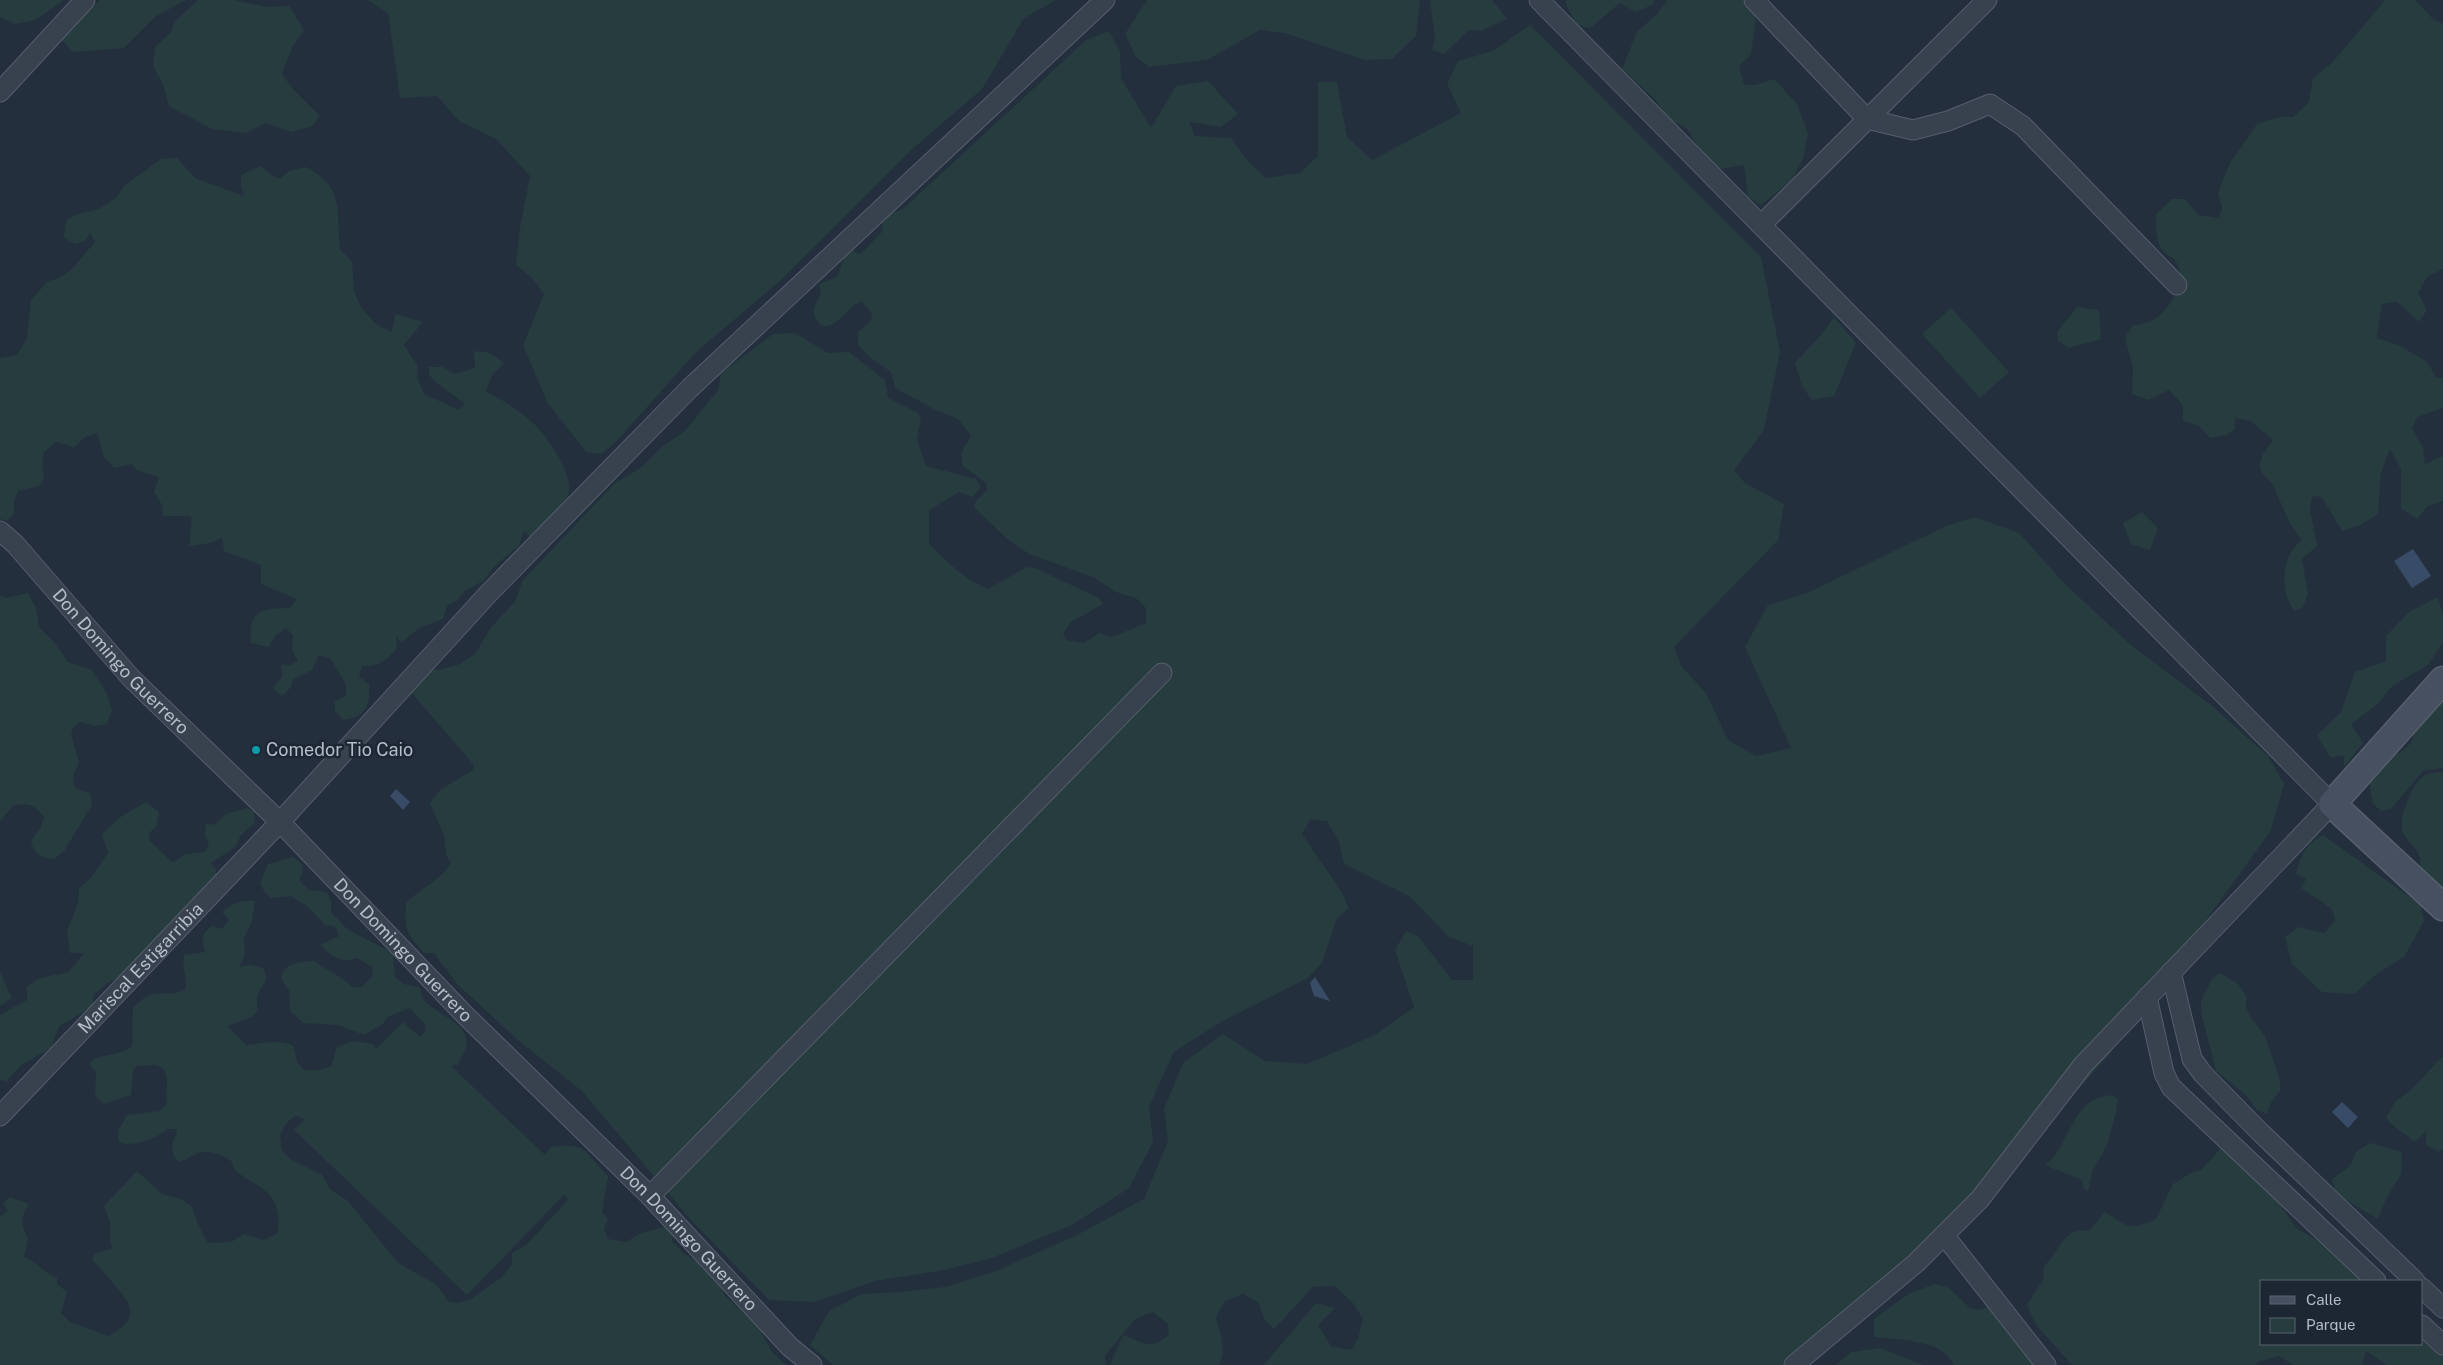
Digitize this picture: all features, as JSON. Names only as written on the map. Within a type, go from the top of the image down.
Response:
[{"type":"street","points":[[0,92],[85,0]]},
{"type":"street","name":"Mariscal Estigarribia","points":[[0,1116],[280,822],[488,594],[690,388],[1105,0]]},
{"type":"street","points":[[1539,0],[2332,804],[2443,907]]},
{"type":"street","points":[[1754,0],[1867,119],[1913,130],[1948,121],[1990,104],[2024,126],[2177,285]]},
{"type":"street","points":[[1761,225],[1986,0]]},
{"type":"street","name":"Don Domingo Guerrero","points":[[0,531],[15,544],[131,678],[280,822],[464,1014],[650,1196],[790,1347],[812,1365]]},
{"type":"street","points":[[650,1196],[1162,673]]},
{"type":"street","points":[[1794,1365],[1916,1263],[1980,1199],[2083,1065],[2332,804],[2443,680]]},
{"type":"street","points":[[2171,972],[2192,1059],[2203,1074],[2260,1132],[2414,1280]]},
{"type":"street","points":[[2147,997],[2164,1073],[2171,1087],[2375,1280]]},
{"type":"street","points":[[1944,1235],[2046,1365]]},
{"type":"street","points":[[2423,1289],[2443,1308]]},
{"type":"street","points":[[2423,1326],[2443,1345]]},
{"type":"green space","points":[[0,0],[64,0],[35,20],[15,24],[0,17]]},
{"type":"green space","points":[[100,0],[186,0],[156,16],[124,48],[73,52],[62,40],[67,30]]},
{"type":"green space","points":[[198,0],[234,0],[267,7],[289,6],[304,30],[292,48],[282,74],[293,89],[319,115],[313,126],[291,132],[266,123],[245,133],[212,129],[169,106],[163,84],[153,66],[155,47],[171,32],[175,21]]},
{"type":"green space","points":[[368,0],[1056,0],[1024,18],[982,89],[910,151],[780,281],[697,351],[615,443],[601,454],[586,452],[547,402],[523,345],[544,294],[532,278],[516,265],[520,228],[530,176],[496,139],[459,121],[437,96],[400,98],[388,13]]},
{"type":"green space","points":[[1147,0],[1420,0],[1416,36],[1392,59],[1365,60],[1285,33],[1260,30],[1207,60],[1149,67],[1136,57],[1125,34]]},
{"type":"green space","points":[[1430,0],[1492,0],[1507,19],[1481,31],[1469,30],[1444,54],[1432,50],[1435,38]]},
{"type":"green space","points":[[1567,0],[1655,0],[1652,5],[1636,12],[1620,3],[1590,28],[1577,23],[1565,2]]},
{"type":"green space","points":[[1667,0],[1743,0],[1756,17],[1751,55],[1739,66],[1744,85],[1756,85],[1774,79],[1797,104],[1808,133],[1803,158],[1792,180],[1761,205],[1748,197],[1744,165],[1713,170],[1687,129],[1667,117],[1655,99],[1622,69],[1637,32],[1658,13]]},
{"type":"green space","points":[[2385,0],[2415,0],[2433,19],[2443,24],[2443,269],[2427,277],[2418,293],[2427,310],[2419,322],[2397,302],[2382,304],[2377,338],[2398,345],[2426,361],[2437,378],[2443,378],[2443,408],[2417,417],[2412,428],[2423,448],[2425,464],[2443,456],[2443,501],[2428,506],[2417,519],[2401,508],[2401,469],[2390,449],[2381,473],[2378,514],[2360,525],[2342,531],[2322,497],[2312,496],[2310,509],[2317,546],[2302,559],[2308,594],[2303,607],[2294,611],[2286,593],[2284,573],[2290,555],[2302,540],[2283,509],[2274,486],[2264,476],[2260,467],[2262,456],[2273,440],[2251,421],[2235,418],[2235,429],[2227,435],[2210,438],[2199,426],[2183,421],[2183,405],[2169,390],[2149,400],[2132,394],[2133,367],[2125,338],[2132,326],[2150,321],[2165,311],[2179,283],[2180,276],[2177,263],[2163,251],[2156,233],[2156,214],[2172,199],[2185,199],[2198,215],[2219,218],[2222,208],[2218,192],[2230,163],[2257,124],[2279,117],[2293,117],[2309,102],[2313,78],[2332,63]]},
{"type":"green space","points":[[1530,25],[1761,257],[1780,352],[1764,430],[1734,470],[1745,483],[1784,504],[1778,540],[1674,647],[1682,667],[1706,693],[1728,740],[1756,756],[1791,748],[1745,647],[1768,605],[1807,593],[1946,526],[1975,517],[2019,533],[2066,585],[2131,645],[2212,706],[2268,756],[2284,784],[2271,830],[2109,1055],[1951,1233],[1808,1365],[1264,1365],[1316,1303],[1335,1308],[1318,1325],[1331,1346],[1351,1350],[1358,1339],[1363,1319],[1353,1303],[1335,1286],[1313,1287],[1274,1329],[1265,1320],[1258,1302],[1243,1294],[1224,1302],[1216,1317],[1223,1347],[1219,1365],[1110,1365],[1123,1335],[1146,1344],[1151,1344],[1169,1335],[1168,1324],[1153,1312],[1135,1319],[1105,1356],[1106,1365],[833,1365],[810,1345],[829,1311],[862,1294],[945,1287],[996,1271],[1077,1235],[1144,1199],[1168,1141],[1164,1109],[1183,1063],[1223,1034],[1265,1061],[1307,1064],[1375,1035],[1414,1007],[1395,950],[1406,931],[1418,936],[1452,980],[1473,980],[1473,946],[1449,937],[1409,896],[1344,864],[1339,842],[1327,821],[1310,820],[1302,834],[1341,891],[1349,908],[1337,918],[1322,963],[1308,978],[1219,1023],[1174,1052],[1149,1106],[1153,1142],[1129,1188],[1072,1225],[992,1258],[944,1270],[875,1281],[815,1302],[769,1300],[690,1219],[582,1091],[519,1041],[457,984],[434,953],[424,953],[413,941],[406,925],[406,903],[436,880],[451,863],[446,855],[444,836],[430,803],[440,790],[473,770],[474,765],[411,692],[418,676],[428,669],[439,670],[460,664],[475,654],[490,629],[515,601],[523,580],[615,483],[639,469],[662,447],[685,431],[718,390],[721,373],[773,334],[795,333],[828,353],[849,352],[885,380],[888,398],[918,413],[921,419],[917,439],[926,466],[976,479],[981,487],[973,497],[959,492],[929,510],[929,544],[956,570],[988,589],[1027,567],[1035,568],[1099,598],[1103,604],[1071,622],[1063,634],[1066,640],[1084,643],[1099,633],[1112,637],[1146,623],[1146,608],[1136,598],[1116,592],[1093,577],[1029,554],[1006,538],[974,507],[976,501],[987,490],[986,483],[963,466],[961,453],[971,436],[958,419],[936,410],[895,388],[891,372],[867,355],[858,345],[858,332],[872,320],[871,312],[862,302],[850,309],[832,325],[820,325],[814,313],[816,302],[821,294],[819,284],[837,277],[846,253],[853,251],[860,254],[863,252],[882,232],[883,221],[887,215],[903,209],[1086,40],[1109,31],[1120,52],[1121,78],[1151,128],[1176,86],[1208,81],[1238,114],[1221,127],[1189,122],[1195,136],[1231,138],[1246,159],[1266,178],[1300,173],[1318,156],[1318,82],[1337,82],[1347,137],[1372,160],[1461,113],[1447,84],[1458,61],[1493,51]]},
{"type":"green space","points":[[177,158],[195,178],[244,196],[241,186],[241,175],[260,166],[280,179],[289,171],[306,167],[319,175],[328,183],[337,202],[340,249],[352,262],[354,292],[363,310],[377,325],[392,332],[395,314],[423,322],[404,345],[417,365],[418,380],[424,394],[459,410],[465,404],[433,380],[429,375],[429,367],[442,367],[455,374],[475,368],[474,352],[482,351],[493,356],[504,363],[492,375],[486,392],[528,418],[544,434],[567,476],[569,491],[567,499],[549,523],[531,537],[524,531],[519,545],[493,568],[483,581],[464,591],[458,600],[447,606],[443,619],[419,628],[401,643],[396,636],[397,648],[389,656],[378,664],[362,666],[359,677],[369,684],[369,698],[365,709],[357,716],[351,718],[343,720],[335,711],[335,701],[346,696],[346,685],[331,659],[319,655],[312,670],[293,679],[291,687],[282,696],[273,688],[282,677],[281,664],[290,665],[298,661],[292,650],[293,635],[286,628],[275,636],[269,647],[251,643],[252,623],[259,613],[265,610],[290,608],[297,599],[261,584],[261,565],[224,551],[222,538],[210,543],[189,546],[192,519],[190,516],[163,516],[162,505],[154,492],[159,477],[136,470],[132,464],[114,468],[104,457],[97,433],[84,438],[74,447],[56,442],[44,452],[42,466],[44,478],[40,486],[18,491],[14,501],[14,514],[7,521],[0,519],[0,358],[17,355],[27,338],[31,300],[48,281],[63,276],[69,271],[95,242],[90,233],[85,241],[76,244],[64,238],[65,225],[68,219],[78,214],[99,209],[116,198],[124,186],[161,159]]},
{"type":"green space","points":[[2077,307],[2099,310],[2101,339],[2069,348],[2058,341],[2057,332]]},
{"type":"green space","points":[[1951,308],[2009,372],[1980,398],[1922,334]]},
{"type":"green space","points":[[1834,317],[1856,343],[1834,396],[1812,400],[1802,386],[1795,363],[1821,335]]},
{"type":"green space","points":[[2142,512],[2158,528],[2150,550],[2131,544],[2123,523]]},
{"type":"green space","points":[[28,593],[36,608],[39,627],[54,642],[68,662],[92,670],[107,694],[112,710],[107,724],[94,726],[80,722],[74,726],[71,734],[79,763],[74,773],[73,784],[77,789],[90,793],[92,805],[64,851],[54,859],[45,858],[38,854],[32,845],[31,841],[41,827],[44,817],[35,807],[24,804],[14,805],[0,821],[0,596],[6,598]]},
{"type":"green space","points":[[2438,597],[2443,615],[2443,642],[2428,665],[2392,686],[2378,704],[2351,724],[2363,743],[2344,767],[2344,756],[2330,757],[2317,735],[2341,712],[2355,672],[2386,661],[2386,636],[2409,612]]},
{"type":"green space","points":[[2443,695],[2443,768],[2423,771],[2391,809],[2381,811],[2373,804],[2369,782],[2389,756],[2401,752],[2411,743],[2418,724]]},
{"type":"green space","points":[[2443,772],[2443,889],[2427,873],[2422,874],[2419,855],[2403,833],[2402,819],[2416,784],[2427,774]]},
{"type":"green space","points":[[146,802],[159,812],[156,827],[150,832],[149,840],[173,863],[185,854],[205,852],[209,845],[205,836],[206,823],[214,825],[226,814],[247,808],[254,811],[255,822],[241,835],[235,847],[211,863],[216,869],[216,881],[196,901],[185,907],[163,937],[143,951],[124,979],[111,981],[94,994],[92,1007],[59,1026],[51,1048],[21,1065],[6,1082],[0,1079],[0,1015],[27,1000],[27,986],[40,978],[69,972],[84,953],[70,953],[67,931],[78,903],[79,888],[91,878],[108,853],[102,834],[119,818]]},
{"type":"green space","points":[[2323,835],[2421,905],[2424,921],[2404,957],[2379,972],[2354,994],[2322,992],[2292,964],[2285,937],[2298,927],[2324,933],[2335,920],[2332,909],[2301,888],[2306,879],[2296,874],[2308,846]]},
{"type":"green space","points":[[293,857],[302,864],[303,872],[299,880],[309,890],[327,892],[331,901],[331,912],[347,929],[389,951],[393,956],[395,977],[404,984],[420,988],[424,1000],[429,1005],[451,1020],[464,1032],[466,1039],[465,1049],[458,1065],[451,1066],[545,1155],[551,1147],[573,1146],[585,1151],[589,1155],[608,1176],[602,1212],[608,1220],[604,1229],[608,1239],[626,1242],[641,1233],[667,1226],[674,1232],[672,1241],[684,1254],[710,1268],[725,1296],[757,1325],[772,1352],[786,1365],[0,1365],[0,1217],[8,1211],[3,1203],[10,1197],[29,1204],[22,1221],[28,1238],[24,1257],[57,1278],[57,1284],[67,1292],[61,1313],[70,1322],[109,1336],[127,1322],[130,1312],[129,1306],[114,1284],[92,1260],[95,1254],[113,1248],[110,1241],[110,1223],[104,1206],[137,1171],[162,1194],[181,1199],[192,1207],[208,1243],[231,1242],[244,1234],[263,1240],[277,1234],[278,1216],[275,1203],[259,1186],[241,1175],[235,1169],[232,1162],[225,1157],[202,1152],[180,1162],[174,1156],[172,1149],[173,1141],[177,1134],[176,1129],[167,1129],[163,1133],[144,1142],[124,1144],[119,1142],[118,1131],[127,1115],[160,1111],[167,1103],[167,1079],[164,1069],[156,1065],[137,1066],[133,1071],[131,1095],[104,1104],[95,1096],[96,1073],[89,1063],[100,1057],[122,1052],[132,1046],[133,1007],[145,997],[158,993],[185,990],[184,955],[205,952],[203,944],[204,934],[212,926],[222,929],[229,919],[222,912],[233,904],[255,901],[252,921],[244,938],[245,955],[239,967],[250,965],[263,968],[267,978],[258,996],[258,1010],[252,1017],[227,1026],[246,1045],[270,1042],[294,1046],[297,1062],[304,1070],[320,1070],[331,1066],[337,1047],[353,1041],[373,1044],[376,1049],[403,1022],[420,1037],[426,1030],[424,1023],[410,1008],[387,1017],[383,1024],[364,1035],[338,1025],[303,1023],[290,1011],[289,990],[281,979],[282,973],[289,966],[314,961],[343,979],[352,987],[361,987],[373,976],[372,967],[357,958],[346,960],[332,956],[320,945],[339,936],[335,926],[325,925],[308,907],[291,896],[271,898],[265,893],[260,883],[268,864]],"holes":[[[296,1116],[305,1119],[294,1130],[467,1295],[565,1194],[568,1200],[526,1245],[512,1253],[512,1264],[502,1277],[471,1299],[459,1303],[448,1301],[437,1285],[398,1263],[348,1201],[330,1189],[322,1175],[290,1159],[282,1150],[280,1135],[287,1122]]]},
{"type":"green space","points":[[0,972],[12,998],[0,1006]]},
{"type":"green space","points":[[2220,973],[2238,984],[2246,996],[2246,1007],[2251,1018],[2265,1036],[2280,1080],[2280,1091],[2271,1102],[2267,1114],[2257,1110],[2246,1095],[2216,1071],[2201,1012],[2201,1001],[2212,979]]},
{"type":"green space","points":[[2443,1056],[2443,1149],[2439,1152],[2426,1145],[2426,1132],[2414,1142],[2393,1126],[2386,1117],[2396,1101],[2411,1090]]},
{"type":"green space","points":[[2112,1095],[2118,1099],[2116,1113],[2107,1145],[2092,1172],[2088,1192],[2083,1188],[2082,1180],[2045,1165],[2059,1150],[2085,1106],[2095,1099]]},
{"type":"green space","points":[[2370,1143],[2402,1152],[2401,1174],[2385,1201],[2378,1219],[2336,1194],[2332,1179],[2350,1166],[2356,1152]]},
{"type":"green space","points":[[2222,1147],[2258,1173],[2296,1228],[2334,1250],[2368,1280],[2260,1280],[2260,1345],[2423,1345],[2423,1326],[2443,1344],[2443,1365],[2387,1365],[2366,1351],[2362,1365],[2293,1365],[2279,1356],[2258,1362],[2256,1365],[2072,1365],[2036,1325],[2027,1305],[2043,1280],[2044,1266],[2067,1236],[2080,1231],[2089,1231],[2105,1212],[2130,1226],[2140,1225],[2156,1219],[2173,1184],[2191,1173],[2201,1170]]},
{"type":"green space","points":[[1935,1284],[1949,1288],[1970,1308],[1979,1310],[1994,1305],[2045,1365],[1954,1365],[1948,1356],[1940,1350],[1919,1342],[1874,1337],[1874,1319],[1908,1294]]},
{"type":"green space","points":[[1880,1348],[1924,1365],[1836,1365],[1851,1352]]},
{"type":"water","points":[[2413,549],[2431,576],[2412,588],[2394,561]]},
{"type":"water","points":[[396,789],[410,802],[403,810],[390,796]]},
{"type":"water","points":[[1315,977],[1330,1001],[1314,996],[1310,983]]},
{"type":"water","points":[[2342,1102],[2358,1117],[2348,1128],[2332,1112]]},
{"type":"place","name":"Comedor Tio Caio","points":[[256,750]]}]
